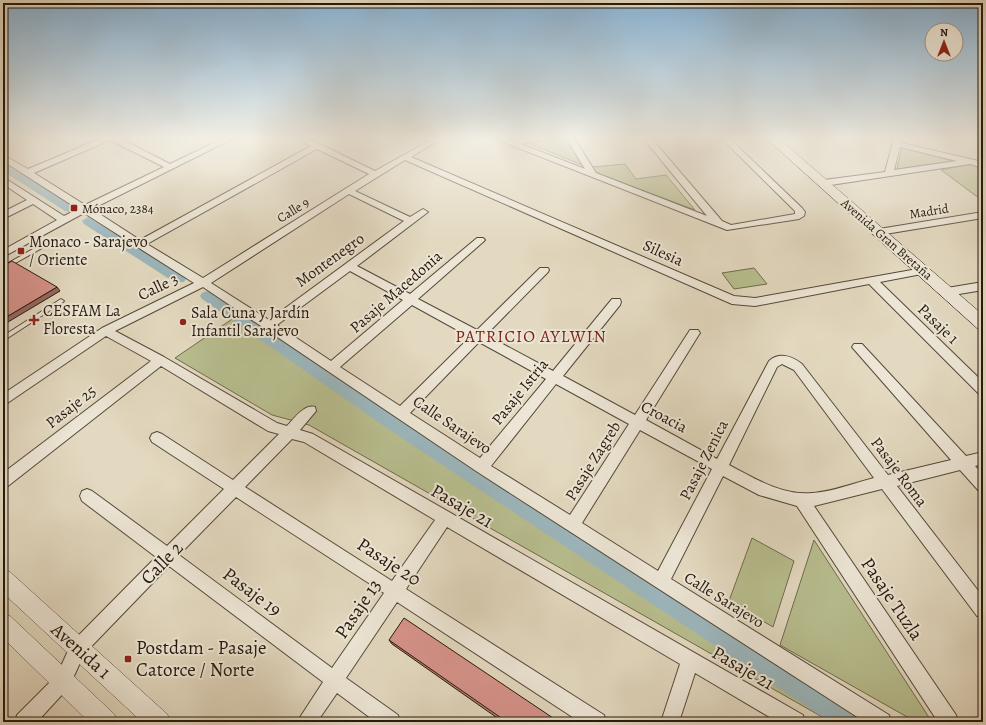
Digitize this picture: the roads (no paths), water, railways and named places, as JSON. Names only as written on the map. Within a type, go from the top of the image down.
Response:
[{"type":"main road","name":"Avenida Gran Bretaña","points":[[813,172],[983,324]]},
{"type":"street","name":"Calle Sarajevo","points":[[27,172],[269,325],[481,467],[882,722]]},
{"type":"street","points":[[3,254],[85,209],[160,172]]},
{"type":"street","points":[[140,244],[270,172]]},
{"type":"street","points":[[371,172],[375,174]]},
{"type":"street","name":"Calle 9","points":[[203,283],[379,172]]},
{"type":"street","name":"Silesia","points":[[438,172],[732,300],[755,302],[923,271]]},
{"type":"street","points":[[585,172],[718,224],[732,228],[796,217],[800,212],[759,172]]},
{"type":"street","points":[[674,172],[718,224]]},
{"type":"street","points":[[824,183],[903,172]]},
{"type":"street","points":[[3,180],[64,220]]},
{"type":"street","points":[[348,191],[411,221]]},
{"type":"street","points":[[3,216],[34,200]]},
{"type":"street","name":"Montenegro","points":[[269,325],[423,212]]},
{"type":"street","name":"Madrid","points":[[879,232],[983,215]]},
{"type":"street","name":"Pasaje Macedonia","points":[[332,368],[480,240]]},
{"type":"street","name":"Croacia","points":[[349,266],[554,378],[770,493],[801,500],[823,497],[983,458]]},
{"type":"street","points":[[401,413],[544,270]]},
{"type":"street","name":"Pasaje 1","points":[[871,280],[983,390]]},
{"type":"street","name":"Calle 3","points":[[106,331],[203,283]]},
{"type":"street","points":[[947,292],[983,286]]},
{"type":"street","name":"Pasaje Istria","points":[[481,467],[616,302]]},
{"type":"street","points":[[3,401],[106,331]]},
{"type":"street","name":"Pasaje 21","points":[[106,331],[160,360],[273,427],[308,438],[444,519],[796,722]]},
{"type":"street","name":"Pasaje Zagreb","points":[[572,525],[694,333]]},
{"type":"street","points":[[858,347],[983,485]]},
{"type":"street","name":"Pasaje 25","points":[[3,481],[160,360]]},
{"type":"street","name":"Pasaje Zenica","points":[[661,582],[773,364],[775,361],[783,360]]},
{"type":"street","name":"Pasaje Roma","points":[[783,360],[792,362],[798,368],[983,610]]},
{"type":"street","name":"Calle 2","points":[[24,722],[63,681],[78,648],[310,411]]},
{"type":"street","name":"Pasaje 20","points":[[157,438],[597,722]]},
{"type":"street","name":"Pasaje 19","points":[[87,496],[391,722]]},
{"type":"street","name":"Pasaje Tuzla","points":[[801,500],[949,722]]},
{"type":"street","name":"Pasaje 13","points":[[306,722],[444,519]]},
{"type":"street","name":"Avenida 1","points":[[3,579],[159,722]]},
{"type":"street","name":"Avenida 1","points":[[4,627],[106,722]]},
{"type":"street","points":[[670,722],[690,661]]},
{"type":"lane","points":[[3,268],[40,247]]},
{"type":"lane","points":[[3,339],[61,301]]},
{"type":"waterway","points":[[12,172],[69,208]]},
{"type":"waterway","points":[[88,221],[179,279]]},
{"type":"waterway","points":[[207,296],[397,426],[852,722]]},
{"type":"place","name":"Mónaco, 2384","points":[[74,208]]},
{"type":"place","name":"Monaco - Sarajevo / Oriente","points":[[21,251]]},
{"type":"place","name":"CESFAM La Floresta","points":[[34,320]]},
{"type":"place","name":"Sala Cuna y Jardín Infantil Sarajevo","points":[[183,322]]},
{"type":"place","name":"Postdam - Pasaje Catorce / Norte","points":[[128,659]]},
{"type":"district","name":"PATRICIO AYLWIN","points":[[531,336]]}]
